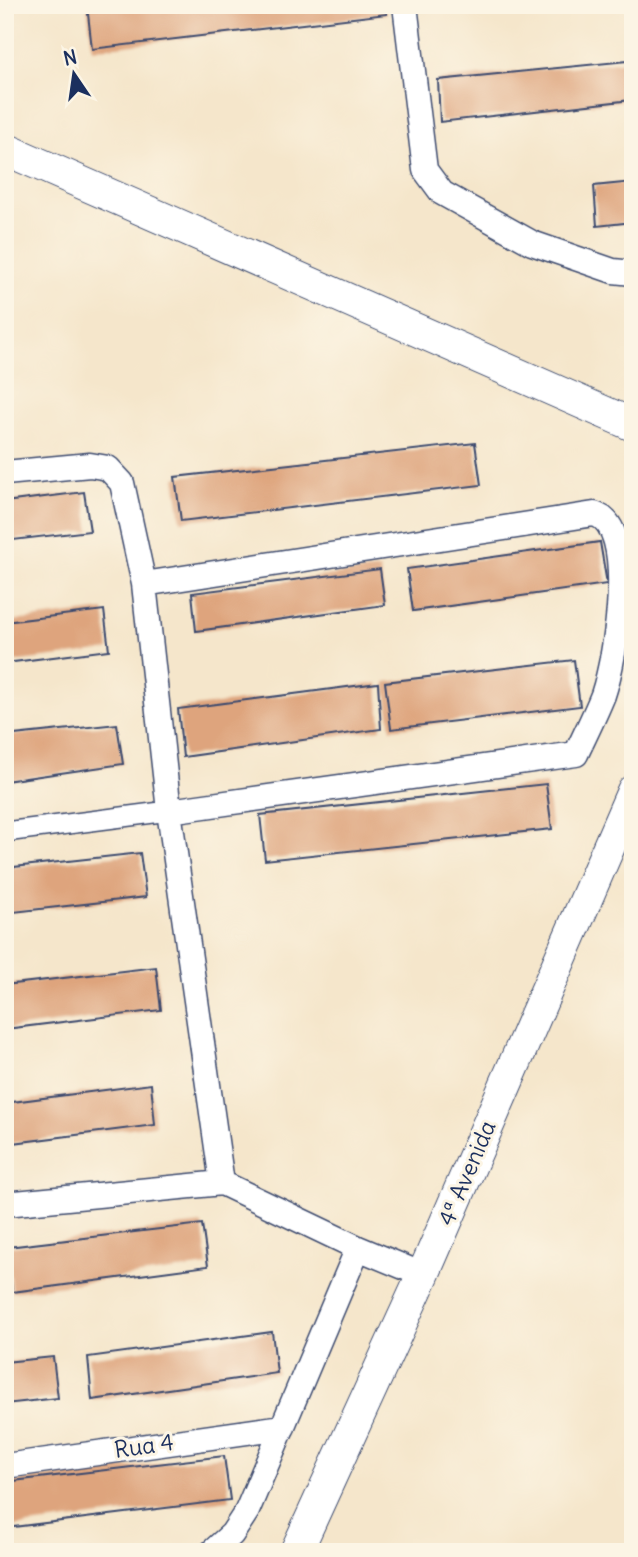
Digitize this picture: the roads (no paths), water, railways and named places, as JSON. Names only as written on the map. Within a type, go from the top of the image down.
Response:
[{"type":"street","points":[[405,5],[425,170],[442,193],[532,243],[613,271],[633,273]]},
{"type":"street","points":[[5,149],[633,425]]},
{"type":"street","points":[[5,473],[90,464],[108,468],[122,482],[144,584],[169,811],[222,1183]]},
{"type":"street","points":[[5,832],[576,754],[602,696],[620,637],[625,608],[625,558],[618,527],[607,516],[594,514],[144,584]]},
{"type":"street","name":"4ª Avenida","points":[[296,1552],[423,1275],[633,791]]},
{"type":"street","points":[[5,1204],[222,1183],[358,1248],[423,1275]]},
{"type":"street","points":[[212,1552],[232,1534],[247,1511],[358,1248]]},
{"type":"street","name":"Rua 4","points":[[5,1466],[283,1427]]}]
